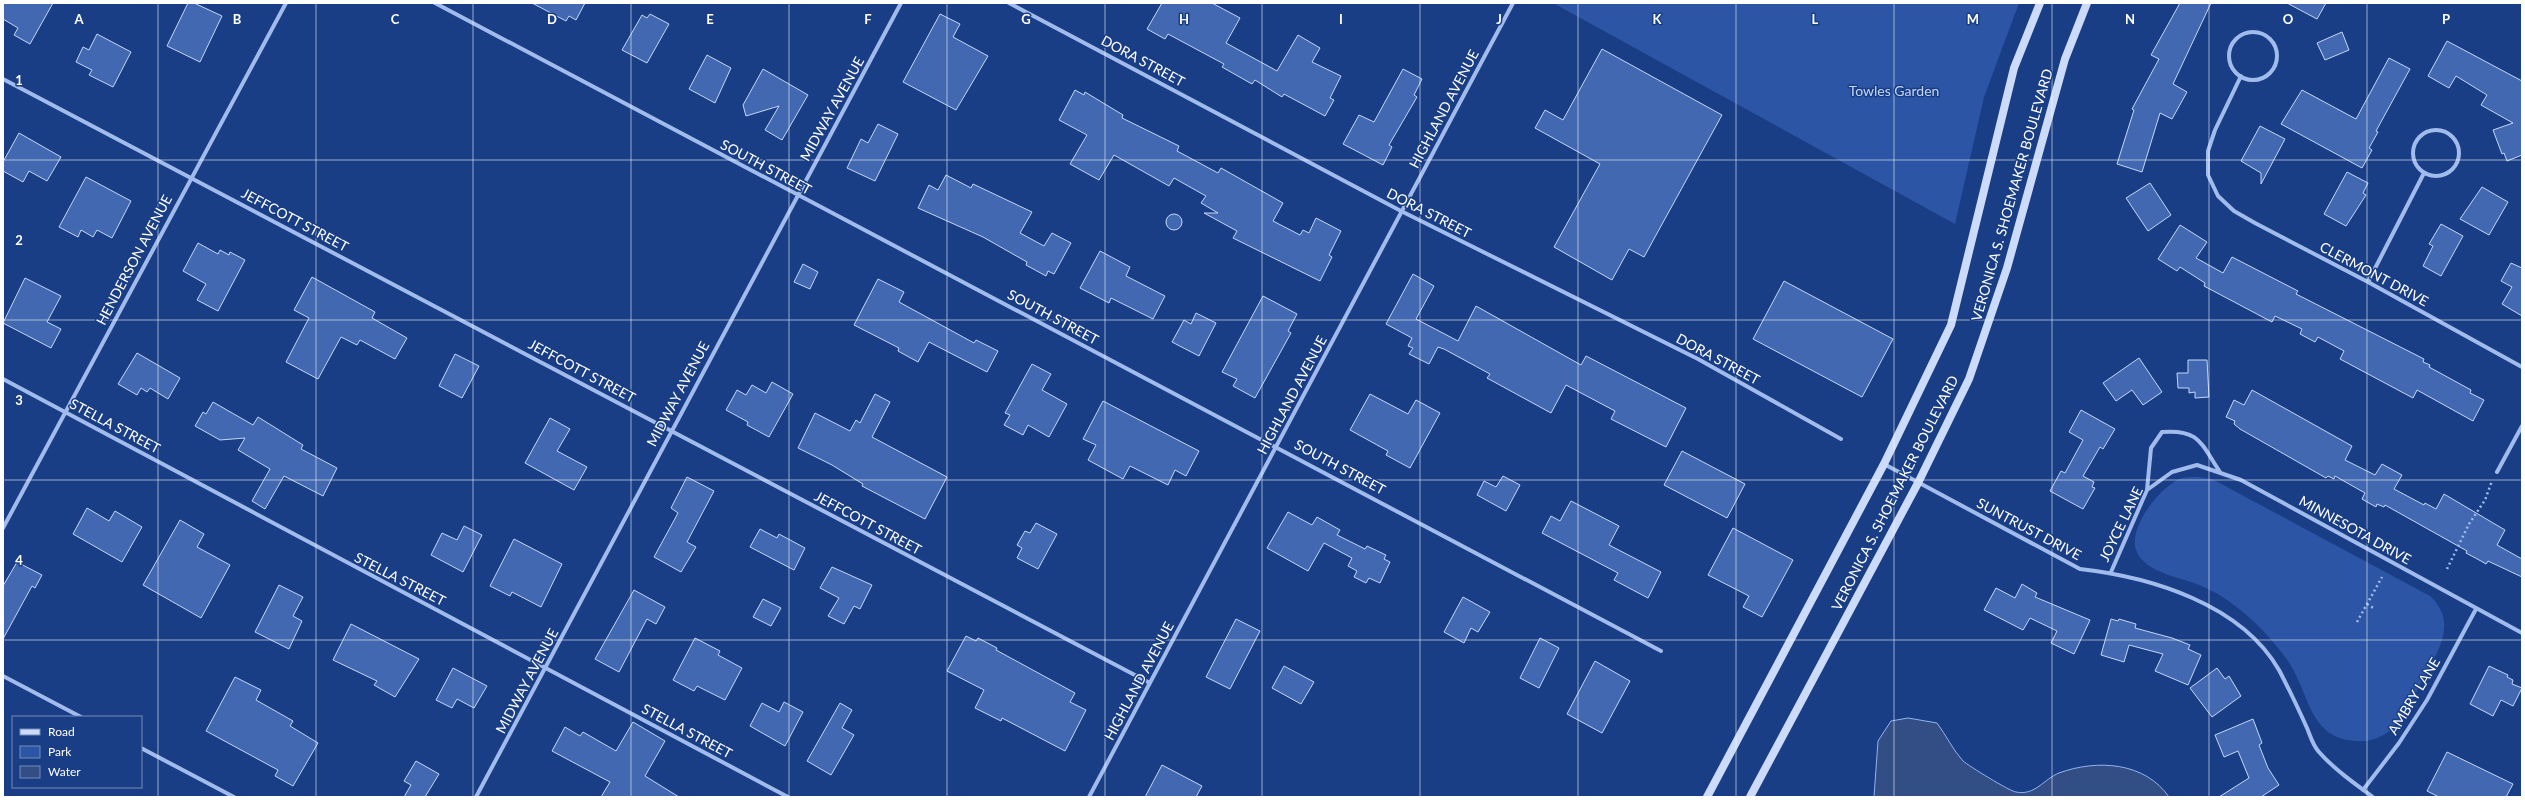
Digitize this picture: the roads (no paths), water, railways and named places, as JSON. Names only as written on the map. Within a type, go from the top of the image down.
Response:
[{"type":"street","name":"HENDERSON AVENUE","points":[[3,528],[286,3]]},
{"type":"street","name":"SOUTH STREET","points":[[435,3],[797,196],[1277,446],[1660,651]]},
{"type":"street","name":"MIDWAY AVENUE","points":[[476,797],[546,668],[671,430],[901,3]]},
{"type":"street","name":"DORA STREET","points":[[1008,3],[1402,211],[1698,359],[1841,439]]},
{"type":"street","name":"HIGHLAND AVENUE","points":[[1089,797],[1514,3]]},
{"type":"street","name":"VERONICA S. SHOEMAKER BOULEVARD","points":[[1707,797],[1884,464],[1951,325],[2014,68],[2040,3]]},
{"type":"street","name":"VERONICA S. SHOEMAKER BOULEVARD","points":[[1750,797],[1918,483],[1969,379],[2007,268],[2064,59],[2087,3]]},
{"type":"street","points":[[2247,32],[2263,34],[2274,44],[2277,52],[2274,67],[2270,73],[2256,80],[2241,76],[2230,64],[2230,48],[2240,36],[2247,32]]},
{"type":"street","name":"CLERMONT DRIVE","points":[[2241,76],[2214,130],[2208,151],[2208,175],[2218,196],[2239,214],[2368,282],[2522,367]]},
{"type":"street","name":"JEFFCOTT STREET","points":[[3,79],[1150,683]]},
{"type":"street","points":[[2429,131],[2444,132],[2451,136],[2459,149],[2457,163],[2446,174],[2439,176],[2424,173],[2418,168],[2413,154],[2417,140],[2429,131]]},
{"type":"street","points":[[2368,282],[2424,173]]},
{"type":"street","name":"STELLA STREET","points":[[3,379],[788,797]]},
{"type":"street","points":[[2497,472],[2522,426]]},
{"type":"street","points":[[2147,490],[2151,448],[2162,432],[2180,431],[2195,436],[2220,472]]},
{"type":"street","points":[[1884,464],[1918,483]]},
{"type":"street","name":"MINNESOTA DRIVE","points":[[2172,472],[2197,465],[2241,480],[2522,633]]},
{"type":"street","name":"JOYCE LANE","points":[[2111,572],[2147,490],[2172,472]]},
{"type":"street","name":"SUNTRUST DRIVE","points":[[1918,483],[2080,569],[2111,572],[2165,587],[2201,601],[2227,617],[2255,641],[2278,669],[2318,751],[2372,797]]},
{"type":"street","name":"AMBRY LANE","points":[[2363,790],[2399,742],[2427,700],[2476,609]]},
{"type":"street","points":[[3,676],[79,716]]},
{"type":"street","points":[[142,749],[234,797]]},
{"type":"water","points":[[1908,718],[1937,723],[1963,761],[2012,791],[2023,793],[2029,792],[2059,773],[2089,766],[2104,765],[2134,770],[2159,785],[2169,797],[1874,797],[1878,741],[1891,721]]},
{"type":"park label","name":"Towles Garden","points":[[1894,91]]}]
